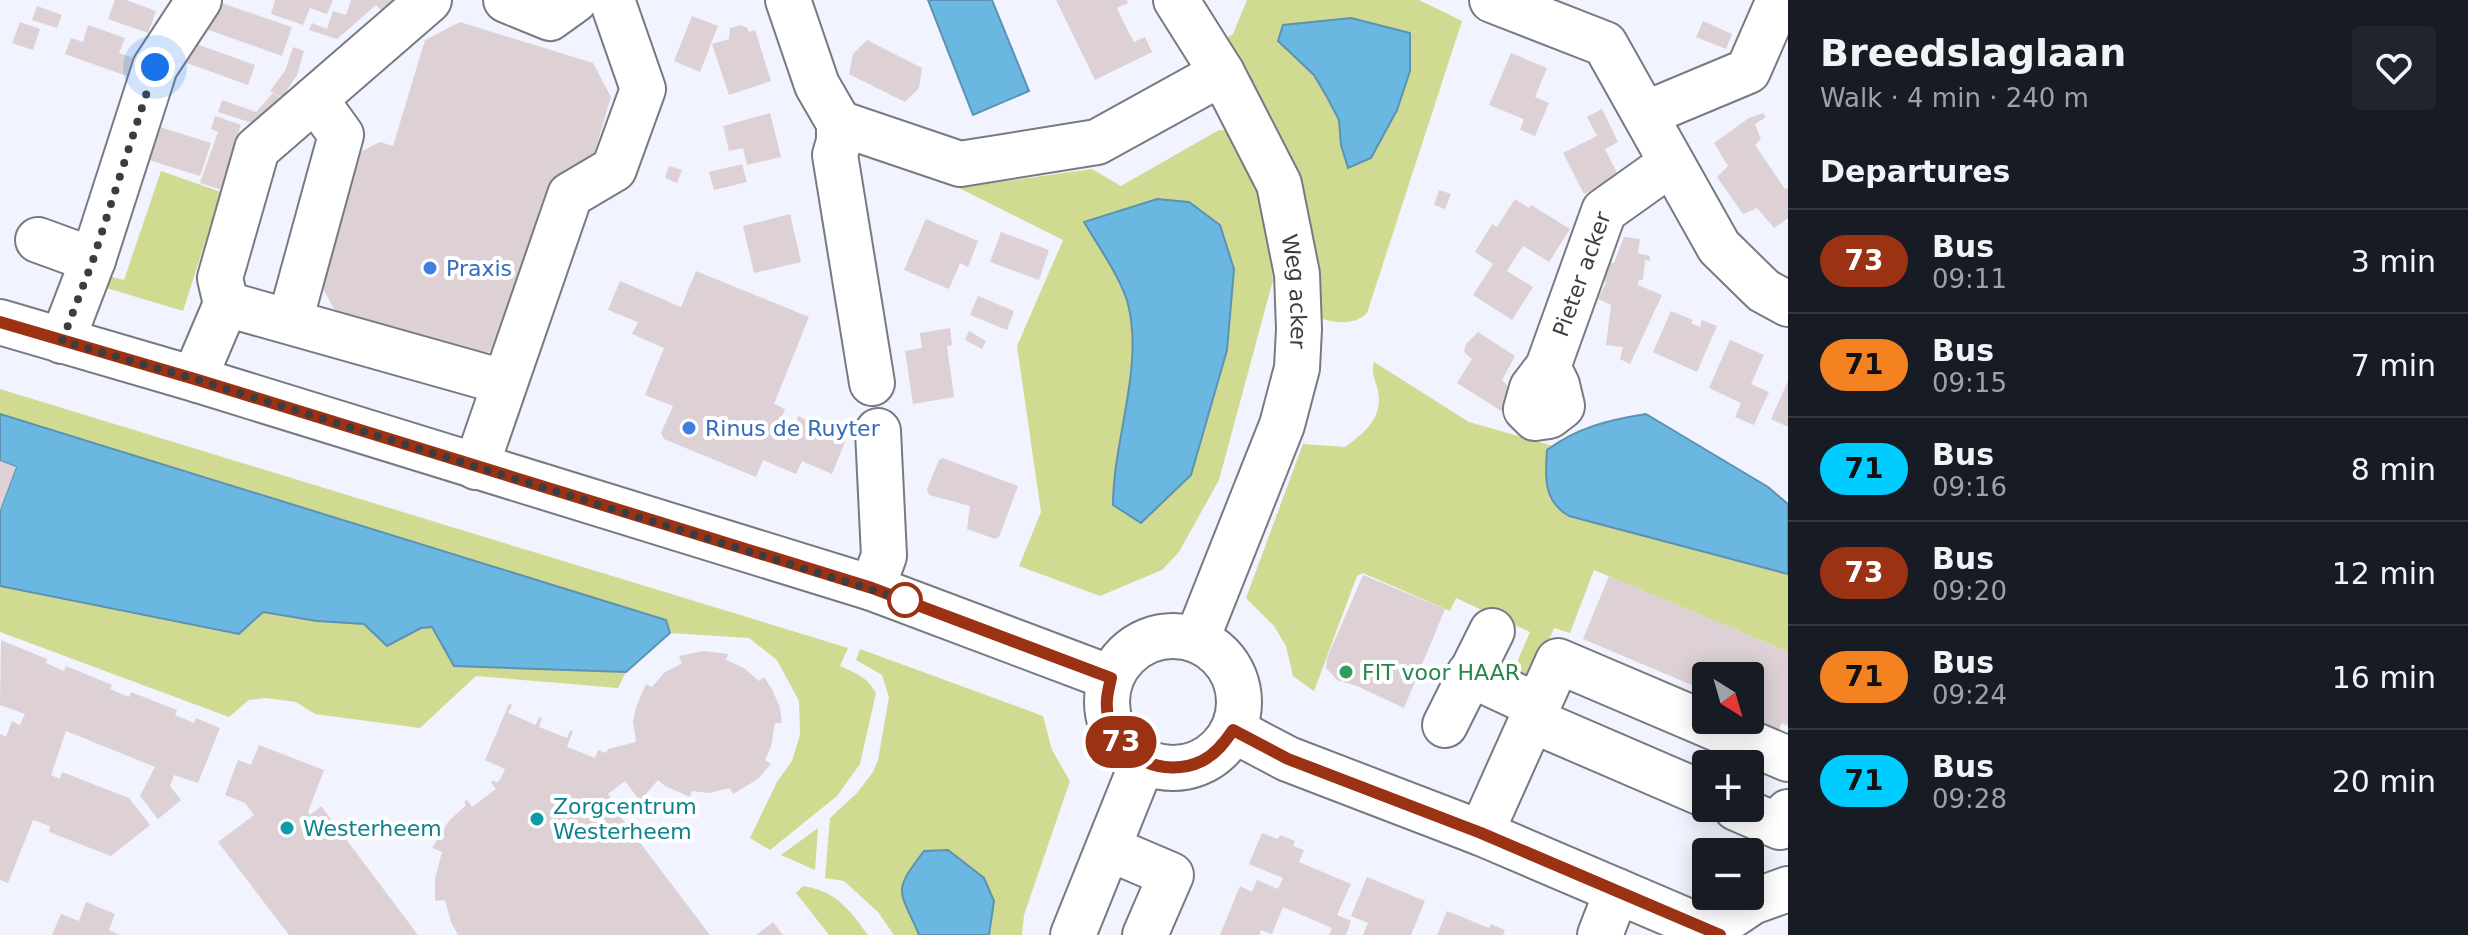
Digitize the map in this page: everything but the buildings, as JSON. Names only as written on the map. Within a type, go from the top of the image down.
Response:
[{"type":"street","points":[[62,341],[93,260],[155,67],[199,0]]},
{"type":"street","points":[[198,380],[203,358],[226,304],[220,278],[257,149],[429,0]]},
{"type":"street","points":[[506,0],[550,18],[575,0]]},
{"type":"street","points":[[476,467],[570,195],[614,169],[643,89],[612,0]]},
{"type":"street","points":[[788,0],[817,85],[839,123],[835,155],[872,383]]},
{"type":"street","name":"Weg acker","points":[[1176,0],[1222,73],[1279,184],[1297,274],[1299,329],[1297,368],[1282,425],[1197,639]]},
{"type":"street","points":[[1492,0],[1605,44],[1719,247],[1764,291],[1788,304]]},
{"type":"street","points":[[1645,114],[1748,71],[1779,0]]},
{"type":"street","points":[[839,123],[960,164],[1097,142],[1222,73]]},
{"type":"street","points":[[290,321],[341,135],[315,99]]},
{"type":"street","name":"Pieter acker","points":[[1548,367],[1604,211],[1670,164]]},
{"type":"street","points":[[38,240],[93,260]]},
{"type":"street","points":[[226,304],[503,382]]},
{"type":"street","points":[[0,322],[872,588],[1111,678]]},
{"type":"street","points":[[872,588],[884,556],[878,431]]},
{"type":"street","points":[[1445,725],[1492,631]]},
{"type":"street","points":[[1171,635],[1197,639],[1219,654],[1235,677],[1239,703],[1233,730],[1221,747],[1204,760],[1184,767],[1163,768],[1143,761],[1127,750],[1115,734],[1108,717],[1106,697],[1111,678],[1124,656],[1145,641],[1171,635]]},
{"type":"street","points":[[1481,833],[1558,661],[1788,759]]},
{"type":"street","points":[[1469,674],[1535,713],[1692,788]]},
{"type":"street","points":[[1233,730],[1288,759],[1481,833],[1715,933],[1752,902],[1788,889]]},
{"type":"street","points":[[1073,935],[1143,761]]},
{"type":"street","points":[[1764,820],[1780,827],[1788,812]]},
{"type":"street","points":[[1110,849],[1171,875],[1145,935]]},
{"type":"street","points":[[1600,935],[1617,891]]},
{"type":"green space","points":[[1247,0],[1419,0],[1462,21],[1367,313],[1355,320],[1334,322],[1314,315],[1221,41],[1233,34]],"holes":[[[1314,75],[1371,158],[1348,167],[1341,145],[1339,120]]]},
{"type":"green space","points":[[1219,130],[1232,131],[1263,202],[1273,280],[1219,480],[1179,552],[1162,570],[1100,596],[1019,566],[1041,512],[1017,346],[1063,240],[959,188],[1092,169],[1121,186]],"holes":[[[1110,215],[1227,350],[1191,475],[1113,504],[1117,454],[1130,379],[1132,329],[1125,295],[1085,223]]]},
{"type":"green space","points":[[161,171],[221,192],[183,311],[100,286],[104,275],[124,280]]},
{"type":"green space","points":[[1374,362],[1469,422],[1553,446],[1547,450],[1569,516],[1788,574],[1788,652],[1594,570],[1570,633],[1554,628],[1529,690],[1508,683],[1530,632],[1456,598],[1450,611],[1363,573],[1357,576],[1314,691],[1293,676],[1286,646],[1274,626],[1246,598],[1303,444],[1345,447],[1360,435],[1376,415],[1379,397]]},
{"type":"green space","points":[[0,389],[848,648],[840,666],[865,679],[876,693],[860,764],[837,796],[770,850],[750,838],[777,782],[792,761],[800,735],[799,701],[777,660],[749,638],[670,633],[666,620],[0,414]]},
{"type":"green space","points":[[0,586],[239,634],[263,612],[317,621],[364,624],[387,646],[421,628],[432,627],[455,666],[626,672],[618,688],[476,676],[420,728],[315,714],[296,702],[266,698],[249,700],[229,717],[0,632]]},
{"type":"green space","points":[[860,649],[1043,716],[1052,750],[1070,781],[1024,915],[1022,935],[894,935],[878,912],[844,881],[825,878],[830,818],[857,793],[873,772],[889,697],[882,675],[856,660]]},
{"type":"green space","points":[[818,828],[815,870],[781,855]]},
{"type":"green space","points":[[803,886],[824,892],[841,903],[868,935],[829,935],[796,893]]},
{"type":"water","points":[[928,0],[992,0],[1029,91],[973,115]]},
{"type":"water","points":[[1351,18],[1410,33],[1410,71],[1397,110],[1371,158],[1348,168],[1341,145],[1339,120],[1327,97],[1314,75],[1278,41],[1283,25]]},
{"type":"water","points":[[1157,199],[1189,202],[1220,225],[1234,269],[1227,350],[1191,475],[1141,523],[1113,505],[1132,353],[1128,304],[1115,273],[1084,222]]},
{"type":"water","points":[[0,414],[666,620],[670,633],[626,672],[454,666],[432,627],[421,628],[387,646],[364,624],[317,621],[263,612],[239,634],[0,586],[0,510],[16,467],[0,461]]},
{"type":"water","points":[[1646,414],[1768,487],[1788,504],[1788,574],[1569,516],[1554,503],[1546,478],[1547,450],[1594,426]]},
{"type":"water","points":[[948,850],[984,878],[994,901],[989,935],[919,935],[904,900],[903,884],[924,851]]},
{"type":"bus line","name":"73","points":[[0,322],[872,588],[1111,678],[1106,697],[1108,717],[1115,734],[1127,750],[1143,761],[1163,768],[1184,767],[1204,760],[1221,747],[1233,730],[1288,759],[1481,833],[1720,935]]},
{"type":"place","name":"Praxis","points":[[430,268]]},
{"type":"place","name":"Rinus de Ruyter","points":[[689,428]]},
{"type":"place","name":"FIT voor HAAR","points":[[1346,672]]},
{"type":"place","name":"Zorgcentrum Westerheem","points":[[537,819]]},
{"type":"place","name":"Westerheem","points":[[287,828]]},
{"type":"route","points":[[155,67],[93,260],[62,341],[198,380],[905,600]]}]
